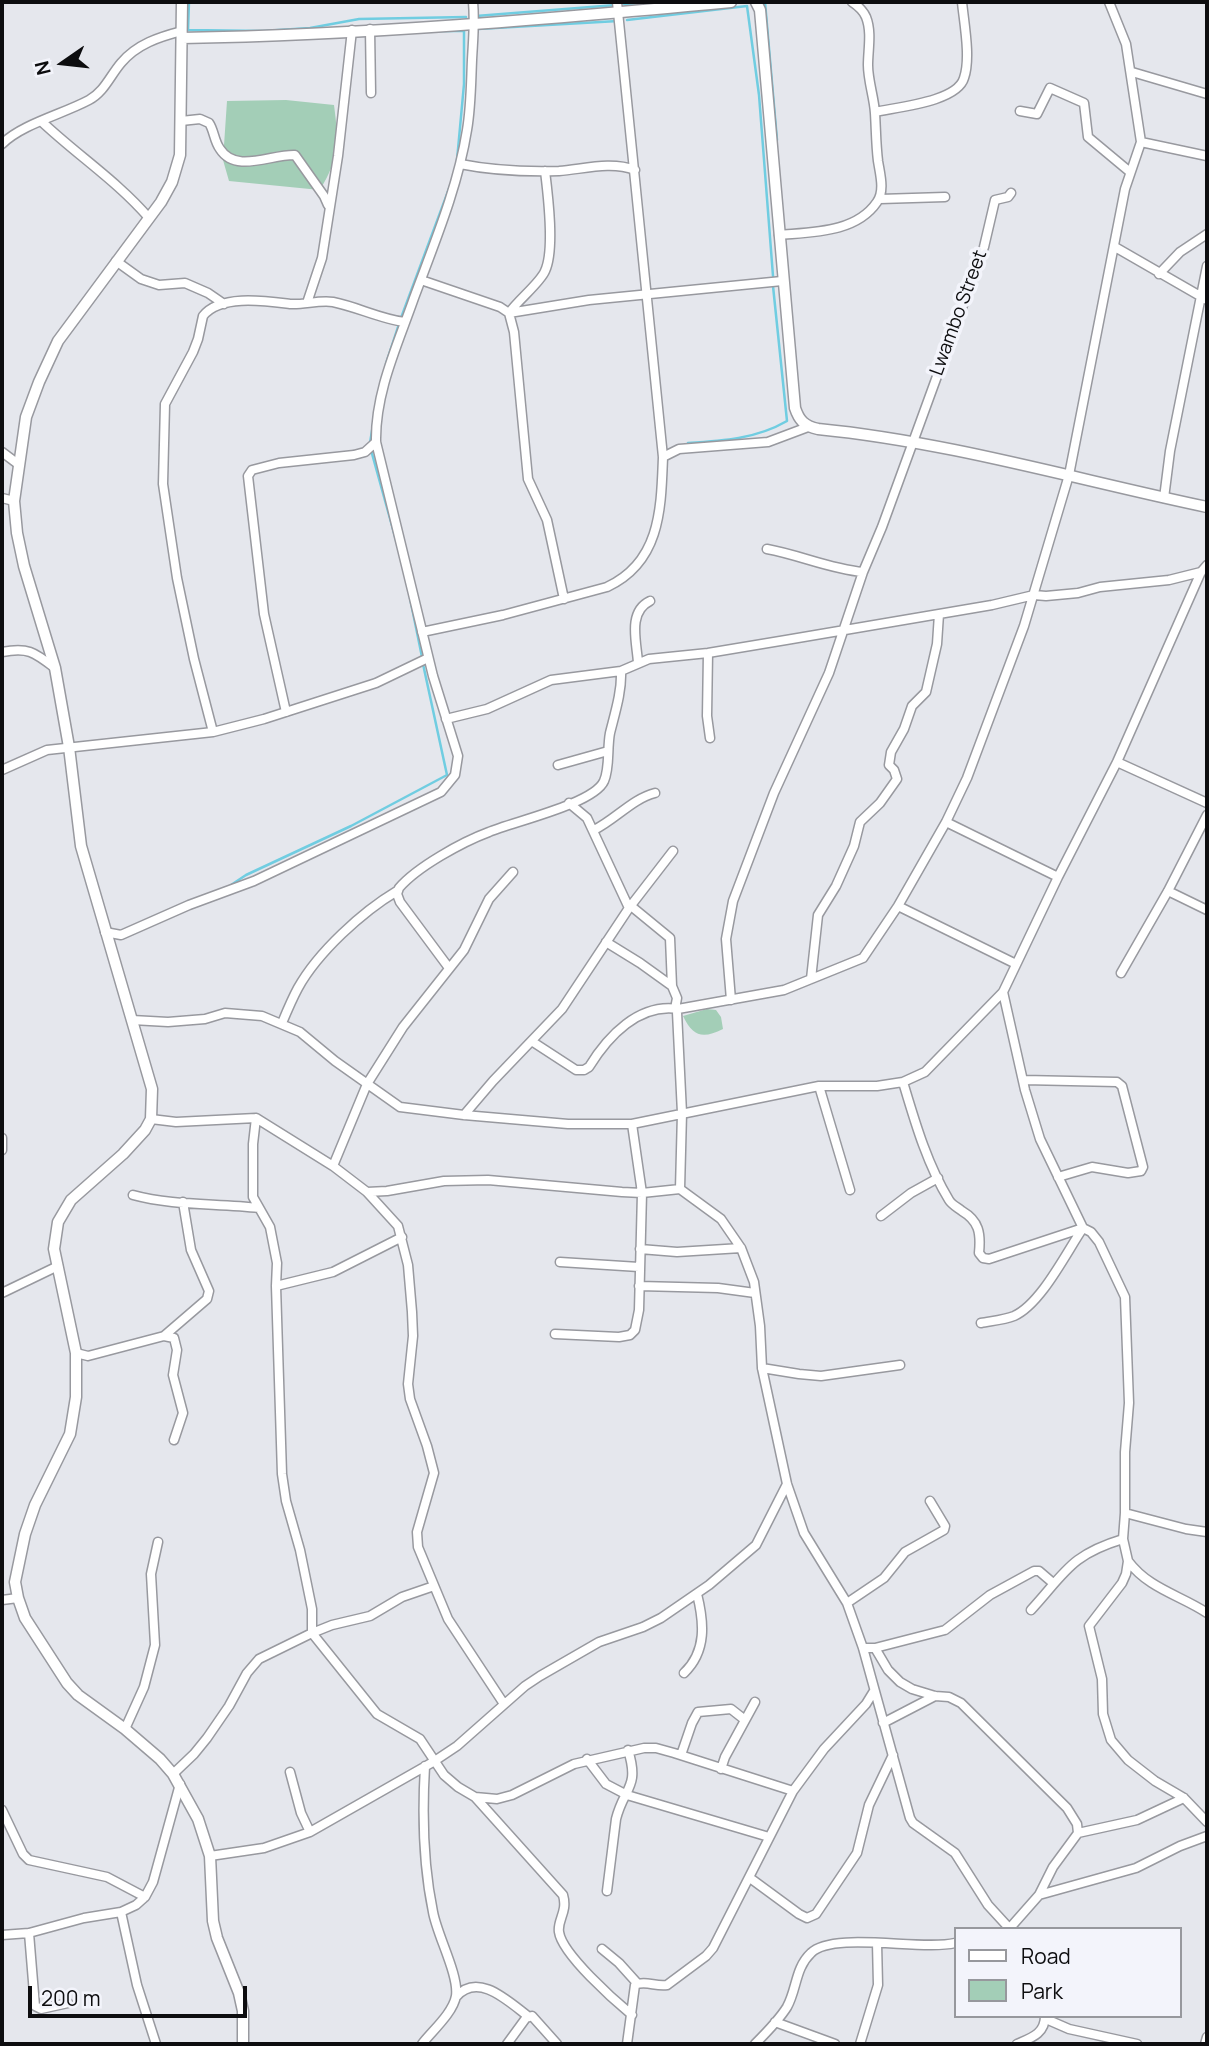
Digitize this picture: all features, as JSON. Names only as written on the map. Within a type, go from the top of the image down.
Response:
[{"type":"street","points":[[182,2],[180,155],[172,182],[149,218],[58,341],[26,417],[14,501],[24,566],[55,667],[69,747],[81,846],[152,1089],[151,1119],[138,1139],[71,1200],[63,1211],[54,1237],[54,1250],[76,1353],[76,1397],[70,1434],[35,1505],[25,1534],[15,1582],[25,1618],[67,1683],[78,1695],[125,1729],[173,1774],[198,1819],[210,1856],[216,1938],[239,1993],[243,2011],[243,2044]]},
{"type":"street","points":[[105,932],[121,936],[189,905],[254,881],[442,792],[455,775],[458,756],[428,657],[376,442],[379,402],[394,352],[460,164],[467,129],[475,24],[472,2]]},
{"type":"street","points":[[2,144],[15,133],[91,99],[107,84],[121,62],[156,38],[182,34],[266,36],[475,24],[618,7],[731,2]]},
{"type":"street","points":[[756,2],[760,10],[794,408],[799,419],[808,427]]},
{"type":"street","points":[[779,235],[820,231],[855,222],[868,213],[880,199],[881,179],[875,112],[868,68],[867,19],[862,10],[852,2]]},
{"type":"street","points":[[875,112],[949,95],[961,85],[967,62],[962,2]]},
{"type":"street","points":[[533,1042],[576,1070],[584,1070],[614,1034],[629,1021],[660,1008],[677,1009],[783,990],[863,958],[898,906],[946,822],[967,778],[1034,595],[1069,475],[1130,172],[1141,142],[1126,44],[1109,2]]},
{"type":"street","points":[[422,632],[503,615],[607,587],[622,580],[649,548],[661,509],[663,457],[618,7]]},
{"type":"street","points":[[370,29],[371,93]]},
{"type":"street","points":[[307,303],[322,258],[338,156],[352,30]]},
{"type":"street","points":[[1132,72],[1207,94]]},
{"type":"street","points":[[1020,111],[1037,114],[1050,88],[1084,103],[1088,137],[1130,172]]},
{"type":"street","points":[[181,121],[200,120],[209,123],[220,149],[240,161],[295,155],[324,196],[329,208]]},
{"type":"street","points":[[41,121],[113,181],[149,218]]},
{"type":"street","points":[[1141,142],[1207,156]]},
{"type":"street","points":[[460,164],[495,171],[623,166],[635,170]]},
{"type":"street","points":[[509,313],[542,276],[547,266],[549,219],[545,171]]},
{"type":"street","name":"Lwambo Street","points":[[731,1000],[726,939],[733,901],[774,793],[829,673],[863,572],[882,527],[984,247],[995,200],[1007,197],[1011,192]]},
{"type":"street","points":[[880,199],[945,197]]},
{"type":"street","points":[[1159,274],[1180,252],[1207,234]]},
{"type":"street","points":[[1115,247],[1205,299]]},
{"type":"street","points":[[116,261],[141,279],[159,285],[184,284],[208,293],[224,304]]},
{"type":"street","points":[[1164,498],[1170,451],[1205,299],[1203,278],[1207,266]]},
{"type":"street","points":[[421,280],[500,307],[509,313],[514,332],[528,479],[547,520],[564,598]]},
{"type":"street","points":[[509,313],[589,300],[782,281]]},
{"type":"street","points":[[213,732],[194,659],[170,536],[163,484],[163,414],[171,390],[198,339],[203,316],[207,310],[224,304],[277,300],[290,304],[333,302],[405,323]]},
{"type":"street","points":[[663,457],[680,449],[768,442],[808,427],[912,442],[1207,507]]},
{"type":"street","points":[[286,712],[264,614],[248,476],[251,470],[279,463],[354,455],[365,452],[376,442]]},
{"type":"street","points":[[2,452],[18,464]]},
{"type":"street","points":[[2,498],[14,501]]},
{"type":"street","points":[[767,549],[799,556],[833,568],[863,572]]},
{"type":"street","points":[[446,719],[486,709],[551,680],[621,671],[649,659],[708,653],[842,631],[992,606],[1034,595],[1078,593],[1100,587],[1169,580],[1204,568]]},
{"type":"street","points":[[132,1020],[168,1022],[205,1019],[225,1013],[262,1016],[300,1032],[400,1107],[568,1125],[632,1124],[819,1086],[877,1086],[903,1082],[925,1072],[1003,992],[1117,762],[1204,568]]},
{"type":"street","points":[[638,663],[635,619],[640,607],[650,601]]},
{"type":"street","points":[[810,979],[818,915],[836,886],[854,846],[860,822],[880,803],[897,779],[889,765],[889,758],[912,706],[926,692],[937,644],[939,614]]},
{"type":"street","points":[[2,652],[26,650],[55,667]]},
{"type":"street","points":[[708,653],[707,716],[710,738]]},
{"type":"street","points":[[2,771],[47,750],[213,732],[376,683],[428,657]]},
{"type":"street","points":[[282,1023],[298,987],[320,960],[354,921],[397,891],[400,885],[442,855],[466,842],[569,803],[593,792],[602,784],[621,671]]},
{"type":"street","points":[[558,765],[608,751]]},
{"type":"street","points":[[1117,762],[1207,803]]},
{"type":"street","points":[[594,830],[618,816],[636,799],[655,793]]},
{"type":"street","points":[[569,803],[584,814],[594,830],[630,907],[670,939],[672,986],[677,996],[682,1113],[680,1189]]},
{"type":"street","points":[[1121,973],[1207,815]]},
{"type":"street","points":[[946,822],[1058,877]]},
{"type":"street","points":[[464,1115],[493,1081],[533,1042],[569,999],[630,907],[673,851]]},
{"type":"street","points":[[332,1166],[367,1084],[403,1027],[464,950],[489,899],[513,872]]},
{"type":"street","points":[[397,891],[400,902],[449,968]]},
{"type":"street","points":[[1168,891],[1207,911]]},
{"type":"street","points":[[898,906],[1016,964]]},
{"type":"street","points":[[606,942],[672,986]]},
{"type":"street","points":[[1003,992],[1004,1005],[1040,1139],[1083,1228],[1091,1232],[1099,1242],[1125,1297],[1129,1403],[1123,1539],[1128,1562],[1122,1583],[1089,1626],[1102,1679],[1104,1719],[1111,1740],[1128,1760],[1155,1781],[1184,1798],[1207,1822]]},
{"type":"street","points":[[1024,1080],[1117,1082],[1122,1086],[1143,1167],[1141,1171],[1128,1173],[1092,1167],[1058,1177]]},
{"type":"street","points":[[903,1082],[923,1145],[938,1178],[952,1204],[975,1221],[980,1240],[979,1253],[983,1258],[989,1259],[1083,1228]]},
{"type":"street","points":[[819,1086],[850,1190]]},
{"type":"street","points":[[151,1119],[176,1122],[256,1118],[332,1166],[367,1192],[398,1226],[408,1265],[412,1312],[410,1399],[427,1446],[433,1473],[416,1539],[448,1619],[504,1704]]},
{"type":"street","points":[[256,1118],[253,1197],[270,1227],[277,1263],[282,1474],[286,1501],[313,1609],[312,1633],[377,1714],[420,1739],[429,1764],[422,1834],[430,1892],[435,1922],[453,1975],[456,1997]]},
{"type":"street","points":[[555,1334],[619,1337],[630,1335],[635,1330],[642,1193],[632,1124]]},
{"type":"street","points":[[2,1138],[2,1150]]},
{"type":"street","points":[[881,1216],[911,1193],[938,1178]]},
{"type":"street","points":[[367,1192],[444,1181],[497,1181],[642,1193],[680,1189],[721,1219],[741,1248],[755,1293],[762,1368],[787,1484],[804,1533],[847,1604],[863,1648],[905,1804],[913,1823],[955,1853],[988,1905],[1007,1927]]},
{"type":"street","points":[[133,1195],[160,1202],[259,1208]]},
{"type":"street","points":[[76,1353],[88,1356],[164,1335],[207,1299],[209,1295],[191,1250],[183,1202]]},
{"type":"street","points":[[981,1322],[1012,1317],[1021,1312],[1038,1296],[1083,1228]]},
{"type":"street","points":[[276,1286],[333,1272],[402,1237]]},
{"type":"street","points":[[640,1249],[677,1252],[741,1248]]},
{"type":"street","points":[[560,1262],[639,1267]]},
{"type":"street","points":[[2,1293],[58,1266]]},
{"type":"street","points":[[639,1286],[718,1288],[755,1293]]},
{"type":"street","points":[[164,1335],[174,1338],[177,1350],[173,1376],[183,1413],[174,1440]]},
{"type":"street","points":[[762,1368],[821,1376],[900,1365]]},
{"type":"street","points":[[210,1856],[264,1847],[310,1832],[429,1764],[476,1731],[525,1686],[560,1664],[599,1642],[650,1624],[697,1594],[760,1540],[787,1484]]},
{"type":"street","points":[[847,1604],[884,1578],[905,1552],[944,1530],[945,1525],[930,1501]]},
{"type":"street","points":[[1125,1513],[1207,1532]]},
{"type":"street","points":[[1031,1610],[1074,1560],[1123,1539]]},
{"type":"street","points":[[125,1729],[144,1686],[155,1645],[151,1574],[158,1542]]},
{"type":"street","points":[[1128,1562],[1157,1588],[1207,1613]]},
{"type":"street","points":[[863,1648],[875,1648],[945,1630],[990,1595],[1034,1571],[1039,1571],[1053,1583]]},
{"type":"street","points":[[173,1774],[207,1738],[253,1665],[268,1653],[332,1625],[370,1616],[402,1597],[433,1587]]},
{"type":"street","points":[[684,1673],[701,1644],[702,1621],[697,1594]]},
{"type":"street","points":[[2,1600],[18,1598]]},
{"type":"street","points":[[875,1648],[888,1670],[901,1682],[912,1689],[935,1696],[949,1696],[961,1703],[1067,1808],[1077,1824],[1078,1833],[1054,1867],[1039,1895],[1011,1927]]},
{"type":"street","points":[[602,1949],[637,1983],[667,1985],[706,1956],[713,1948],[750,1878],[793,1791],[824,1749],[866,1704],[874,1691]]},
{"type":"street","points":[[883,1723],[935,1696]]},
{"type":"street","points":[[721,1769],[724,1756],[755,1702]]},
{"type":"street","points":[[681,1755],[698,1712],[731,1709],[745,1720]]},
{"type":"street","points":[[475,1797],[497,1799],[512,1795],[587,1759],[628,1750],[656,1748],[793,1791]]},
{"type":"street","points":[[607,1891],[616,1819],[634,1773],[628,1750]]},
{"type":"street","points":[[750,1878],[804,1917],[816,1914],[857,1853],[869,1805],[892,1755]]},
{"type":"street","points":[[587,1759],[606,1784],[627,1795],[769,1837]]},
{"type":"street","points":[[429,1764],[475,1797],[563,1895],[565,1906],[559,1929],[562,1940],[583,1970],[632,2015]]},
{"type":"street","points":[[290,1772],[301,1813],[310,1832]]},
{"type":"street","points":[[2,1935],[29,1933],[84,1918],[121,1912],[136,1905],[145,1897],[153,1882],[180,1784]]},
{"type":"street","points":[[1078,1833],[1137,1820],[1184,1798]]},
{"type":"street","points":[[2,1810],[23,1854],[29,1860],[107,1877],[145,1897]]},
{"type":"street","points":[[1039,1895],[1136,1868],[1207,1836]]},
{"type":"street","points":[[121,1912],[137,1985],[156,2044]]},
{"type":"street","points":[[29,1933],[35,2006],[41,2009],[68,2003]]},
{"type":"street","points":[[755,2044],[788,2005],[797,1974],[811,1953],[835,1944],[877,1943],[935,1947],[954,1943]]},
{"type":"street","points":[[860,2044],[878,1985],[877,1943]]},
{"type":"street","points":[[627,2044],[633,1993],[637,1983]]},
{"type":"street","points":[[422,2044],[456,1997],[463,1990],[478,1987],[495,1992],[528,2017],[537,2020],[557,2044]]},
{"type":"street","points":[[507,2044],[528,2017]]},
{"type":"street","points":[[1017,2044],[1040,2032],[1046,2018],[1069,2029],[1137,2044]]},
{"type":"street","points":[[775,2022],[813,2040],[835,2044]]},
{"type":"street","points":[[1205,2044],[1207,2037]]},
{"type":"green space","points":[[286,100],[334,105],[337,130],[335,158],[320,190],[229,181],[223,160],[227,101]]},
{"type":"green space","points":[[707,1009],[716,1010],[721,1017],[723,1029],[710,1034],[699,1034],[683,1016]]},
{"type":"waterway","points":[[189,2],[188,30],[263,31],[310,28],[359,19],[466,17]]},
{"type":"waterway","points":[[624,4],[652,2]]},
{"type":"waterway","points":[[765,2],[777,140]]},
{"type":"waterway","points":[[476,16],[616,5]]},
{"type":"waterway","points":[[627,20],[747,6],[759,95],[773,276]]},
{"type":"waterway","points":[[478,29],[618,21]]},
{"type":"waterway","points":[[439,31],[464,31],[464,84],[457,160]]},
{"type":"waterway","points":[[401,318],[450,186]]},
{"type":"waterway","points":[[688,443],[751,435],[787,421],[773,286]]},
{"type":"waterway","points":[[386,364],[399,324]]},
{"type":"waterway","points":[[370,443],[375,412]]},
{"type":"waterway","points":[[371,450],[399,551]]},
{"type":"waterway","points":[[410,598],[422,657]]},
{"type":"waterway","points":[[231,885],[246,875],[351,826],[447,775],[423,664]]}]
